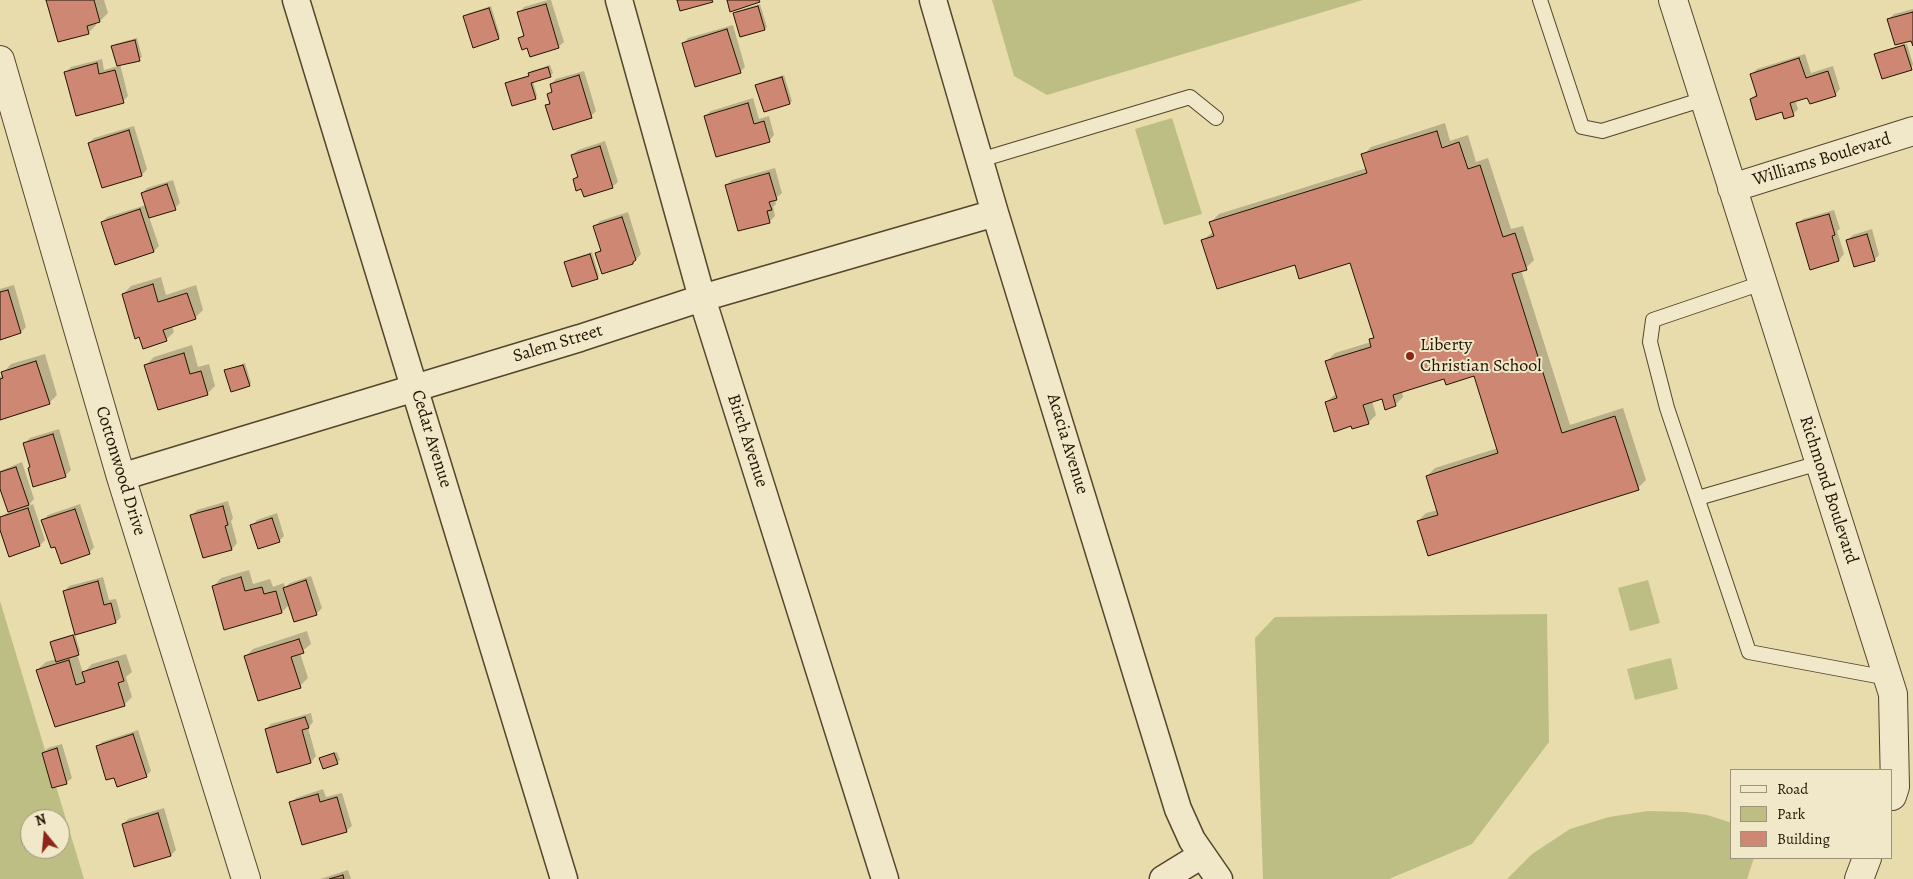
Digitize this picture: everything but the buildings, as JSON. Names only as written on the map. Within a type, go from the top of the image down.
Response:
[{"type":"street","name":"Cedar Avenue","points":[[296,0],[564,879]]},
{"type":"street","name":"Birch Avenue","points":[[618,0],[702,298],[885,879]]},
{"type":"street","name":"Acacia Avenue","points":[[934,0],[980,160],[1178,809],[1187,832],[1218,879]]},
{"type":"street","name":"Richmond Boulevard","points":[[1673,0],[1893,694],[1895,787],[1893,793]]},
{"type":"street","name":"Cottonwood Drive","points":[[0,60],[121,477],[246,879]]},
{"type":"street","name":"Williams Boulevard","points":[[1732,188],[1913,131]]},
{"type":"street","name":"Salem Street","points":[[121,477],[415,389],[702,298],[996,213]]},
{"type":"street","points":[[1162,879],[1202,855]]},
{"type":"street","points":[[1859,879],[1867,859]]},
{"type":"lane","points":[[1540,0],[1582,127],[1602,131],[1704,99]]},
{"type":"lane","points":[[980,160],[1190,97],[1216,118]]},
{"type":"lane","points":[[1762,283],[1653,320],[1650,342],[1667,408],[1749,652],[1888,678]]},
{"type":"lane","points":[[1698,498],[1819,463]]},
{"type":"green space","points":[[992,0],[1363,0],[1047,95],[1014,76]]},
{"type":"green space","points":[[1172,118],[1202,214],[1164,225],[1135,129]]},
{"type":"green space","points":[[1648,580],[1660,623],[1630,631],[1618,588]]},
{"type":"green space","points":[[0,601],[63,809],[20,809],[20,859],[70,859],[70,833],[84,879],[0,879]]},
{"type":"green space","points":[[1547,614],[1549,742],[1472,844],[1389,879],[1263,879],[1255,638],[1275,617]]},
{"type":"green space","points":[[1671,658],[1678,689],[1635,700],[1627,669]]},
{"type":"green space","points":[[1648,811],[1685,812],[1707,815],[1730,822],[1730,859],[1754,859],[1747,879],[1507,879],[1532,854],[1570,829],[1609,817]]},
{"type":"place","name":"Liberty Christian School","points":[[1410,356]]}]
